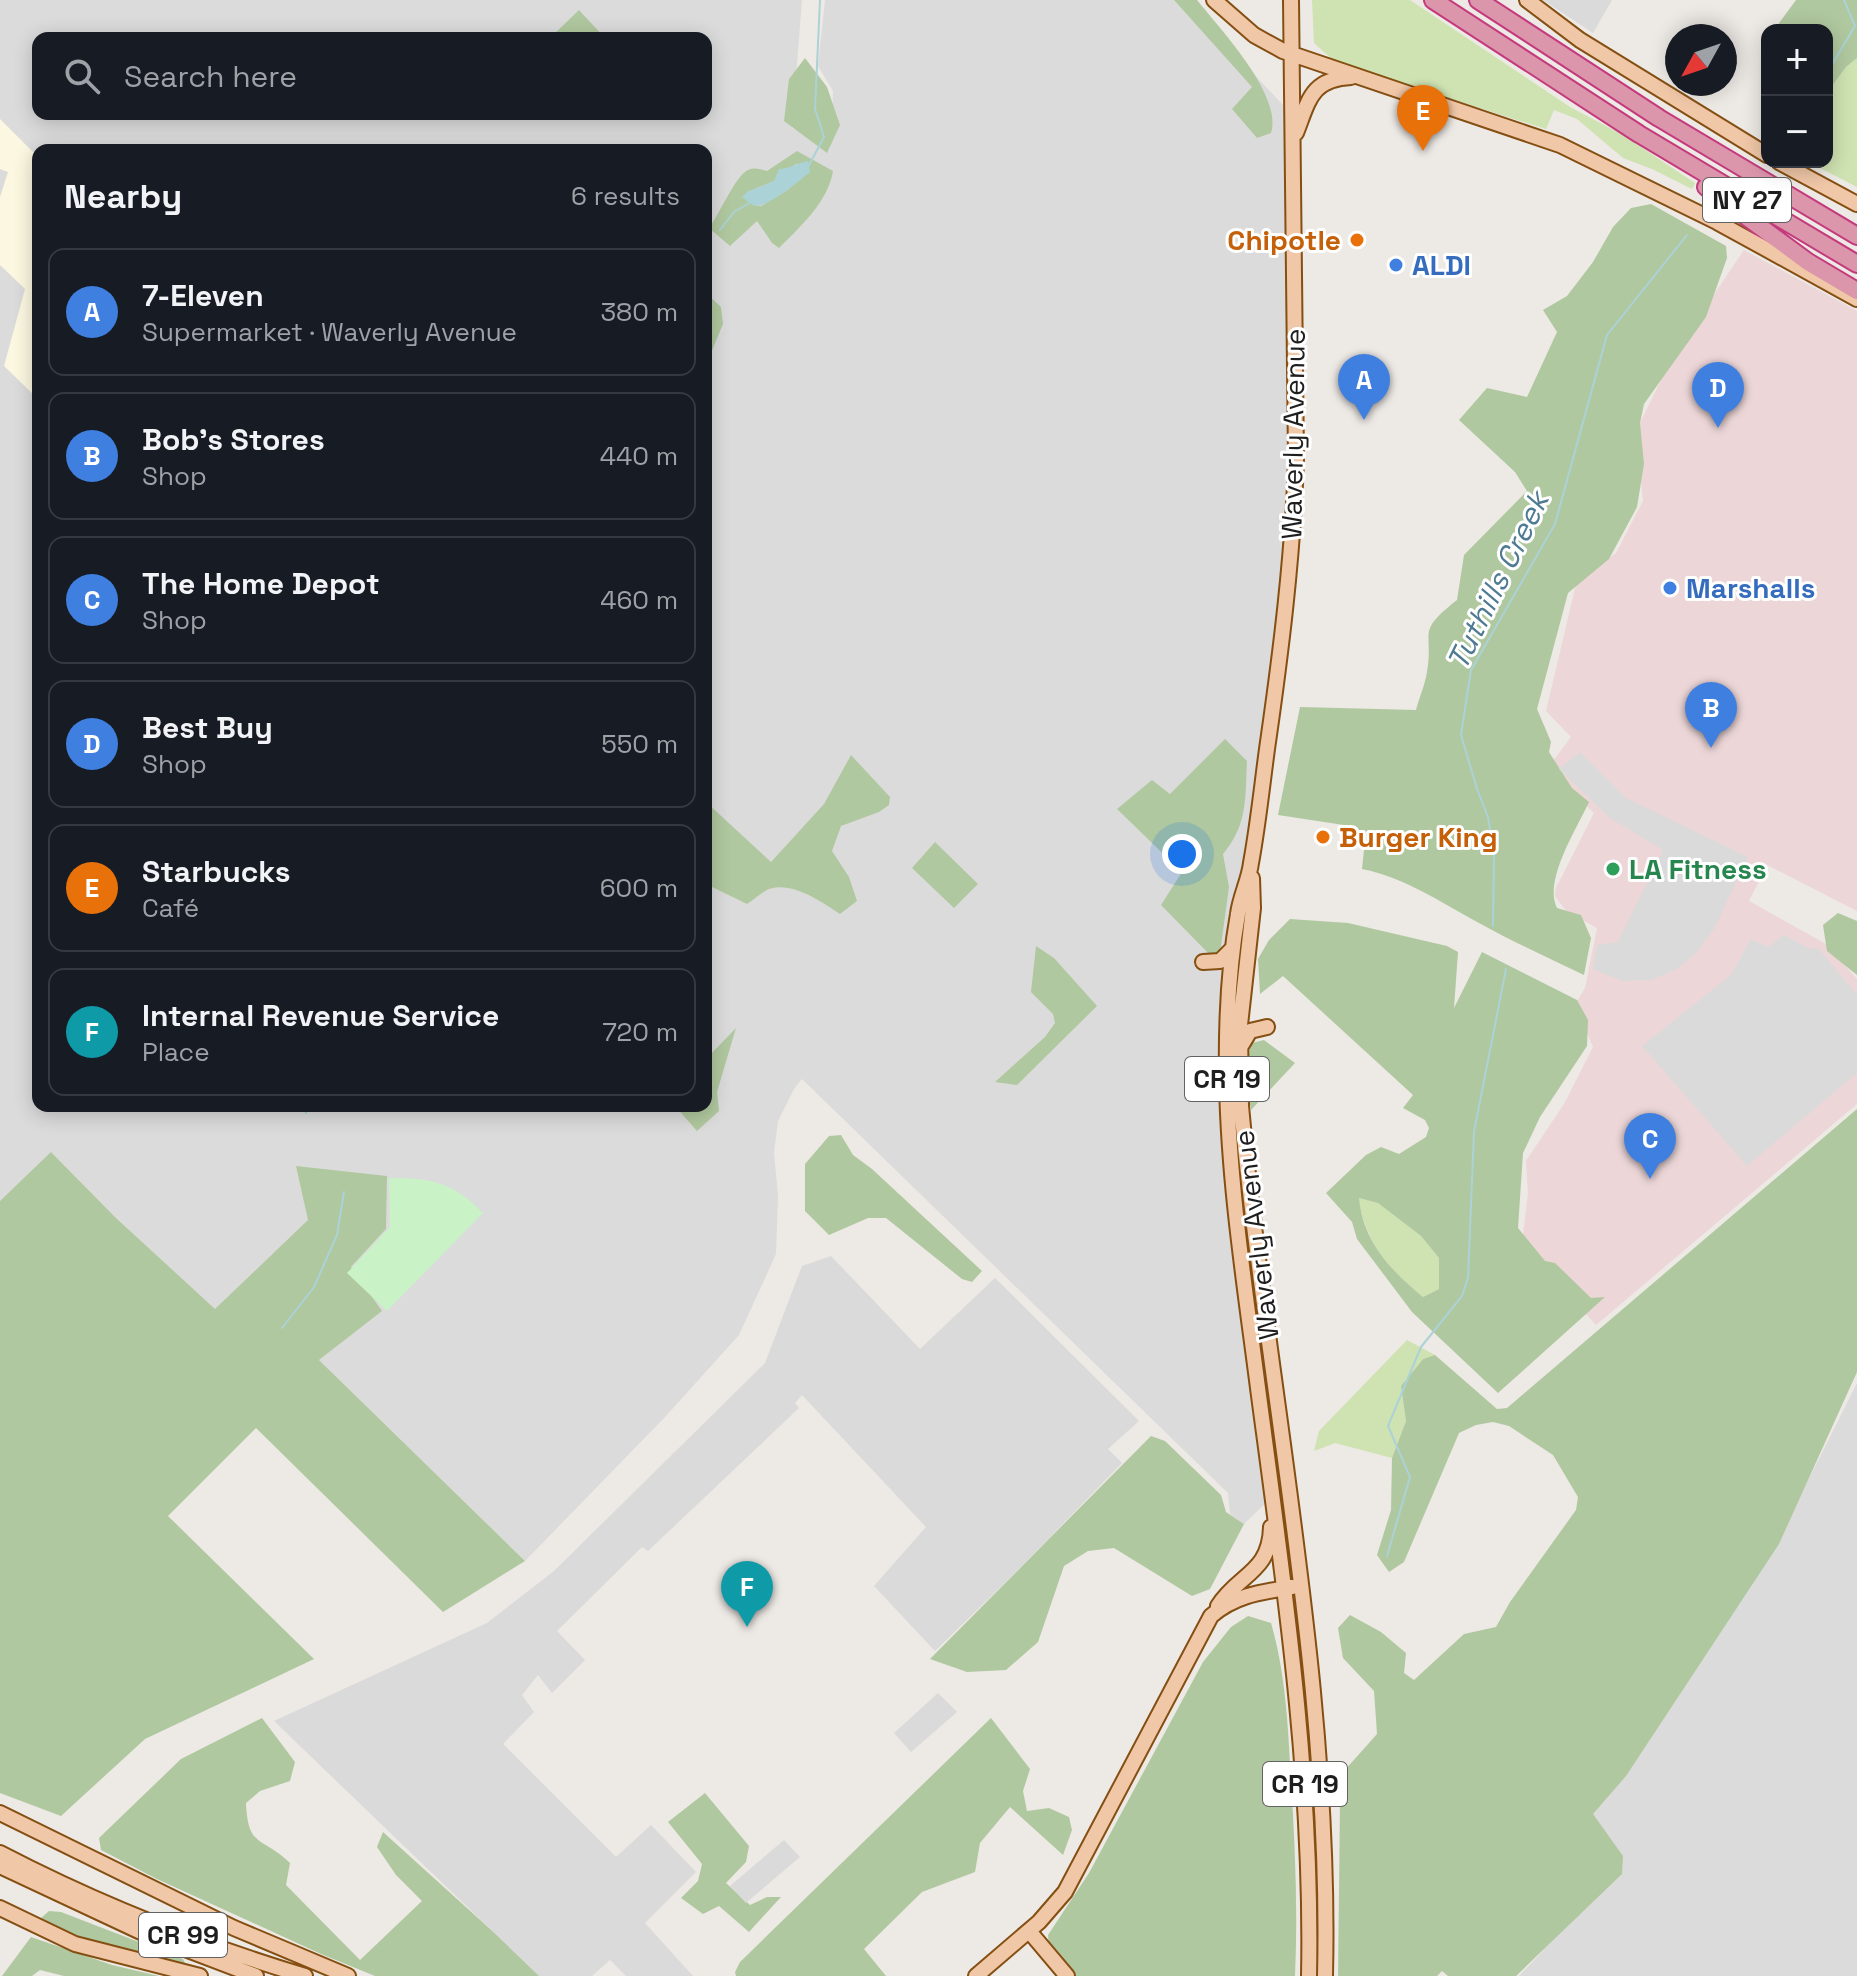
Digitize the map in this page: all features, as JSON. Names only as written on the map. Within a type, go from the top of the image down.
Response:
[{"type":"highway","name":"NY 27","points":[[1433,0],[1639,134],[1857,264]]},
{"type":"highway","name":"NY 27","points":[[1478,0],[1647,110],[1857,236]]},
{"type":"highway","points":[[1639,134],[1808,262],[1857,291]]},
{"type":"highway","points":[[1762,180],[1857,224]]},
{"type":"main road","points":[[1214,0],[1254,35],[1291,54],[1560,145],[1751,240],[1857,299]]},
{"type":"main road","name":"Waverly Avenue","points":[[1285,1588],[1230,1145],[1227,1054],[1233,947],[1238,911],[1251,866],[1293,529],[1296,459],[1291,0]]},
{"type":"main road","points":[[1527,0],[1580,40],[1761,151]]},
{"type":"main road","points":[[1292,140],[1308,101],[1318,86],[1334,79],[1360,77]]},
{"type":"main road","points":[[1790,168],[1857,204]]},
{"type":"main road","points":[[1751,240],[1788,270],[1857,309]]},
{"type":"main road","name":"Waverly Avenue","points":[[1251,866],[1253,908],[1241,1000],[1241,1106],[1300,1586]]},
{"type":"main road","points":[[1203,962],[1220,961],[1233,947]]},
{"type":"main road","points":[[1239,1050],[1250,1031],[1267,1027]]},
{"type":"main road","points":[[976,1976],[1029,1931],[1073,1880],[1211,1616],[1224,1595],[1255,1571],[1266,1555],[1271,1536],[1273,1496]]},
{"type":"main road","points":[[1211,1616],[1240,1597],[1300,1586]]},
{"type":"main road","name":"CR 19","points":[[1300,1586],[1322,1801],[1325,1976]]},
{"type":"main road","name":"CR 19","points":[[1285,1588],[1307,1805],[1309,1976]]},
{"type":"main road","points":[[0,1813],[234,1928],[348,1976]]},
{"type":"main road","name":"CR 99","points":[[0,1853],[18,1869]]},
{"type":"main road","name":"CR 99","points":[[0,1866],[18,1869],[63,1890],[143,1933],[256,1976]]},
{"type":"main road","name":"CR 99","points":[[63,1890],[187,1937],[305,1976]]},
{"type":"main road","points":[[0,1908],[75,1944],[200,1976]]},
{"type":"main road","points":[[1029,1931],[1067,1976]]},
{"type":"shaded area","points":[[0,0],[802,0],[792,128],[831,145],[833,91],[818,66],[825,0],[1185,0],[1293,116],[1293,529],[1238,911],[1227,1085],[1273,1496],[1244,1524],[1230,1514],[1228,1493],[802,1079],[778,1121],[774,1153],[778,1196],[776,1254],[739,1335],[665,1417],[525,1561],[319,1360],[381,1311],[351,1267],[386,1229],[309,1220],[215,1310],[116,1218],[52,1153],[0,1201]]},
{"type":"shaded area","points":[[1543,0],[1612,0],[1593,33]]},
{"type":"shaded area","points":[[0,119],[32,151],[32,393],[4,366],[25,289],[0,265],[0,197],[8,172],[0,169]]},
{"type":"shaded area","points":[[1744,250],[1857,311],[1857,911],[1767,865],[1749,901],[1826,944],[1857,979],[1857,1104],[1596,1325],[1522,1243],[1528,1193],[1526,1161],[1564,1104],[1593,1047],[1575,1005],[1585,988],[1597,928],[1567,912],[1555,896],[1556,888],[1594,813],[1547,769],[1571,737],[1546,711],[1576,584],[1616,553],[1643,501],[1636,431],[1675,352]]},
{"type":"shaded area","points":[[1580,752],[1626,798],[1748,857],[1714,929],[1696,953],[1677,969],[1651,980],[1622,981],[1593,969],[1597,945],[1618,942],[1663,850],[1610,818],[1559,769]]},
{"type":"shaded area","points":[[1784,935],[1810,949],[1818,948],[1857,995],[1857,1073],[1747,1166],[1642,1046],[1731,975],[1751,939],[1768,947]]},
{"type":"shaded area","points":[[831,1256],[920,1349],[995,1278],[1139,1421],[1108,1449],[1122,1463],[935,1651],[874,1586],[926,1527],[802,1395],[795,1403],[799,1408],[648,1551],[642,1547],[557,1631],[585,1660],[552,1693],[538,1675],[522,1695],[534,1712],[503,1744],[616,1857],[651,1825],[696,1872],[645,1923],[693,1976],[626,1976],[610,1960],[592,1976],[539,1976],[274,1721],[487,1623],[554,1571],[765,1363],[802,1266]]},
{"type":"shaded area","points":[[1857,1383],[1857,1976],[1519,1976],[1607,1883],[1562,1833],[1777,1542]]},
{"type":"shaded area","points":[[938,1693],[957,1712],[911,1752],[894,1733]]},
{"type":"shaded area","points":[[784,1840],[800,1857],[746,1903],[730,1886]]},
{"type":"green space","points":[[1174,0],[1197,0],[1234,45],[1268,100],[1271,133],[1257,138],[1232,109],[1252,87]]},
{"type":"green space","points":[[1312,0],[1410,0],[1570,107],[1621,134],[1695,183],[1692,189],[1623,158],[1577,119],[1554,110],[1546,129],[1335,62],[1314,43]]},
{"type":"green space","points":[[1796,0],[1857,0],[1857,58],[1833,85],[1833,24],[1778,24]]},
{"type":"green space","points":[[579,10],[599,32],[556,32]]},
{"type":"green space","points":[[805,58],[827,87],[840,125],[827,153],[784,121],[789,79]]},
{"type":"green space","points":[[1857,58],[1857,187],[1820,168],[1833,168],[1833,85]]},
{"type":"green space","points":[[797,151],[833,171],[819,203],[779,248],[757,221],[730,246],[712,231],[712,223],[743,173],[758,169],[767,171]],"holes":[[[797,163],[789,189],[761,206],[753,205],[747,192],[774,181]]]},
{"type":"green space","points":[[1651,204],[1726,246],[1727,258],[1706,317],[1644,404],[1640,423],[1644,464],[1637,507],[1609,559],[1568,593],[1537,709],[1551,742],[1549,752],[1572,788],[1589,802],[1563,855],[1554,884],[1557,908],[1581,915],[1591,938],[1584,975],[1408,885],[1362,869],[1365,840],[1357,827],[1278,815],[1300,707],[1416,710],[1427,672],[1431,626],[1457,600],[1464,555],[1527,491],[1515,472],[1459,420],[1487,388],[1527,397],[1557,332],[1543,310],[1567,296],[1593,262],[1613,227],[1631,208]]},
{"type":"green space","points":[[712,299],[721,307],[723,324],[712,351]]},
{"type":"green space","points":[[1225,739],[1247,761],[1246,787],[1241,821],[1223,854],[1229,887],[1220,953],[1211,956],[1161,905],[1182,872],[1117,809],[1152,780],[1170,794]]},
{"type":"green space","points":[[851,755],[890,797],[889,805],[879,812],[841,826],[832,851],[849,877],[857,901],[840,914],[797,890],[769,889],[747,904],[712,887],[712,808],[771,862],[824,804]]},
{"type":"green space","points":[[935,842],[978,884],[954,908],[912,868]]},
{"type":"green space","points":[[1838,913],[1857,921],[1857,975],[1827,951],[1823,925]]},
{"type":"green space","points":[[1290,919],[1348,923],[1447,946],[1458,952],[1454,1008],[1482,952],[1577,1000],[1588,1020],[1587,1046],[1540,1117],[1523,1153],[1518,1228],[1545,1261],[1555,1263],[1591,1298],[1605,1297],[1498,1393],[1412,1312],[1357,1239],[1352,1222],[1326,1193],[1366,1155],[1381,1147],[1399,1154],[1426,1137],[1429,1128],[1425,1120],[1403,1108],[1413,1095],[1283,976],[1260,994],[1258,959],[1269,940]],"holes":[[[1359,1198],[1378,1203],[1421,1236],[1439,1258],[1439,1289],[1423,1297],[1380,1254],[1366,1228]]]},
{"type":"green space","points":[[1036,946],[1054,958],[1097,1006],[1017,1085],[995,1082],[1045,1037],[1055,1023],[1053,1014],[1031,992]]},
{"type":"green space","points":[[736,1028],[717,1092],[719,1111],[697,1131],[680,1112],[712,1112],[712,1053]]},
{"type":"green space","points":[[1264,1040],[1295,1063],[1251,1110],[1247,1059],[1252,1043]]},
{"type":"green space","points":[[1857,1109],[1857,1372],[1779,1544],[1626,1776],[1593,1814],[1623,1856],[1622,1874],[1516,1976],[1448,1976],[1442,1971],[1437,1976],[1338,1976],[1340,1802],[1344,1771],[1377,1734],[1374,1691],[1343,1658],[1338,1628],[1350,1615],[1381,1632],[1406,1653],[1404,1673],[1414,1680],[1464,1634],[1496,1627],[1510,1602],[1576,1510],[1578,1497],[1553,1455],[1509,1426],[1493,1422],[1476,1425],[1459,1433],[1404,1562],[1389,1572],[1377,1555],[1391,1510],[1392,1458],[1406,1421],[1401,1386],[1423,1359],[1435,1355],[1497,1409],[1507,1408]]},
{"type":"green space","points":[[841,1135],[853,1155],[982,1271],[972,1282],[962,1279],[886,1218],[868,1218],[829,1235],[805,1211],[805,1164],[829,1136]]},
{"type":"green space","points":[[51,1152],[116,1218],[215,1309],[308,1220],[296,1166],[387,1176],[386,1229],[351,1267],[382,1311],[319,1360],[525,1561],[443,1612],[256,1428],[168,1516],[314,1659],[145,1739],[61,1816],[0,1793],[0,1201]]},
{"type":"green space","points":[[389,1178],[417,1179],[451,1188],[483,1213],[387,1311],[347,1273],[390,1227]]},
{"type":"green space","points":[[1358,1198],[1377,1202],[1421,1236],[1439,1258],[1439,1289],[1423,1297],[1389,1265],[1373,1242]]},
{"type":"green space","points":[[1407,1340],[1435,1355],[1423,1359],[1401,1386],[1406,1421],[1392,1458],[1335,1443],[1314,1451],[1319,1431]]},
{"type":"green space","points":[[1151,1436],[1165,1441],[1221,1495],[1226,1512],[1244,1524],[1210,1589],[1192,1596],[1114,1548],[1088,1551],[1064,1566],[1038,1642],[1006,1670],[967,1672],[930,1659]]},
{"type":"green space","points":[[1248,1616],[1271,1623],[1283,1682],[1295,1853],[1295,1976],[1075,1976],[1049,1949],[1048,1935],[1089,1873],[1203,1662],[1231,1627]]},
{"type":"green space","points":[[262,1718],[295,1762],[290,1781],[260,1791],[246,1803],[250,1828],[258,1840],[290,1863],[286,1885],[360,1960],[422,1901],[396,1875],[377,1847],[383,1832],[542,1976],[375,1976],[157,1879],[101,1850],[99,1838],[181,1759]]},
{"type":"green space","points":[[991,1718],[1030,1769],[1023,1791],[1027,1811],[1049,1808],[1069,1817],[1072,1830],[1063,1855],[1010,1807],[980,1843],[975,1872],[922,1892],[864,1949],[886,1976],[736,1976],[740,1962]]},
{"type":"green space","points":[[705,1793],[749,1846],[746,1862],[726,1883],[750,1905],[767,1897],[781,1897],[749,1932],[719,1906],[703,1914],[681,1898],[698,1881],[702,1864],[668,1822]]},
{"type":"green space","points":[[49,1911],[61,1912],[183,1959],[186,1965],[82,1940],[41,1918]]},
{"type":"green space","points":[[31,1937],[112,1965],[159,1976],[64,1976],[40,1970],[32,1976],[2,1976]]},
{"type":"water","points":[[808,161],[810,172],[774,199],[753,205],[742,197],[774,181],[779,169]]},
{"type":"waterway","points":[[808,167],[824,137],[815,109],[820,0]]},
{"type":"waterway","name":"Tuthills Creek","points":[[1833,63],[1855,26],[1844,0]]},
{"type":"waterway","points":[[720,230],[734,212],[751,202]]},
{"type":"waterway","name":"Tuthills Creek","points":[[1493,926],[1494,855],[1488,817],[1461,735],[1471,670],[1555,524],[1607,335],[1687,235]]},
{"type":"waterway","name":"Tuthills Creek","points":[[1387,1556],[1410,1477],[1388,1426],[1421,1347],[1462,1296],[1468,1278],[1474,1132],[1506,969]]},
{"type":"waterway","points":[[282,1328],[314,1287],[337,1235],[344,1192]]},
{"type":"place","name":"Starbucks","points":[[1423,151]]},
{"type":"place","name":"Chipotle","points":[[1357,240]]},
{"type":"place","name":"ALDI","points":[[1396,265]]},
{"type":"place","name":"7-Eleven","points":[[1364,420]]},
{"type":"place","name":"Best Buy","points":[[1718,428]]},
{"type":"place","name":"Marshalls","points":[[1670,588]]},
{"type":"place","name":"Bob's Stores","points":[[1711,748]]},
{"type":"place","name":"Burger King","points":[[1323,837]]},
{"type":"place","name":"LA Fitness","points":[[1613,869]]},
{"type":"place","name":"The Home Depot","points":[[1650,1179]]},
{"type":"place","name":"Internal Revenue Service","points":[[747,1627]]}]
